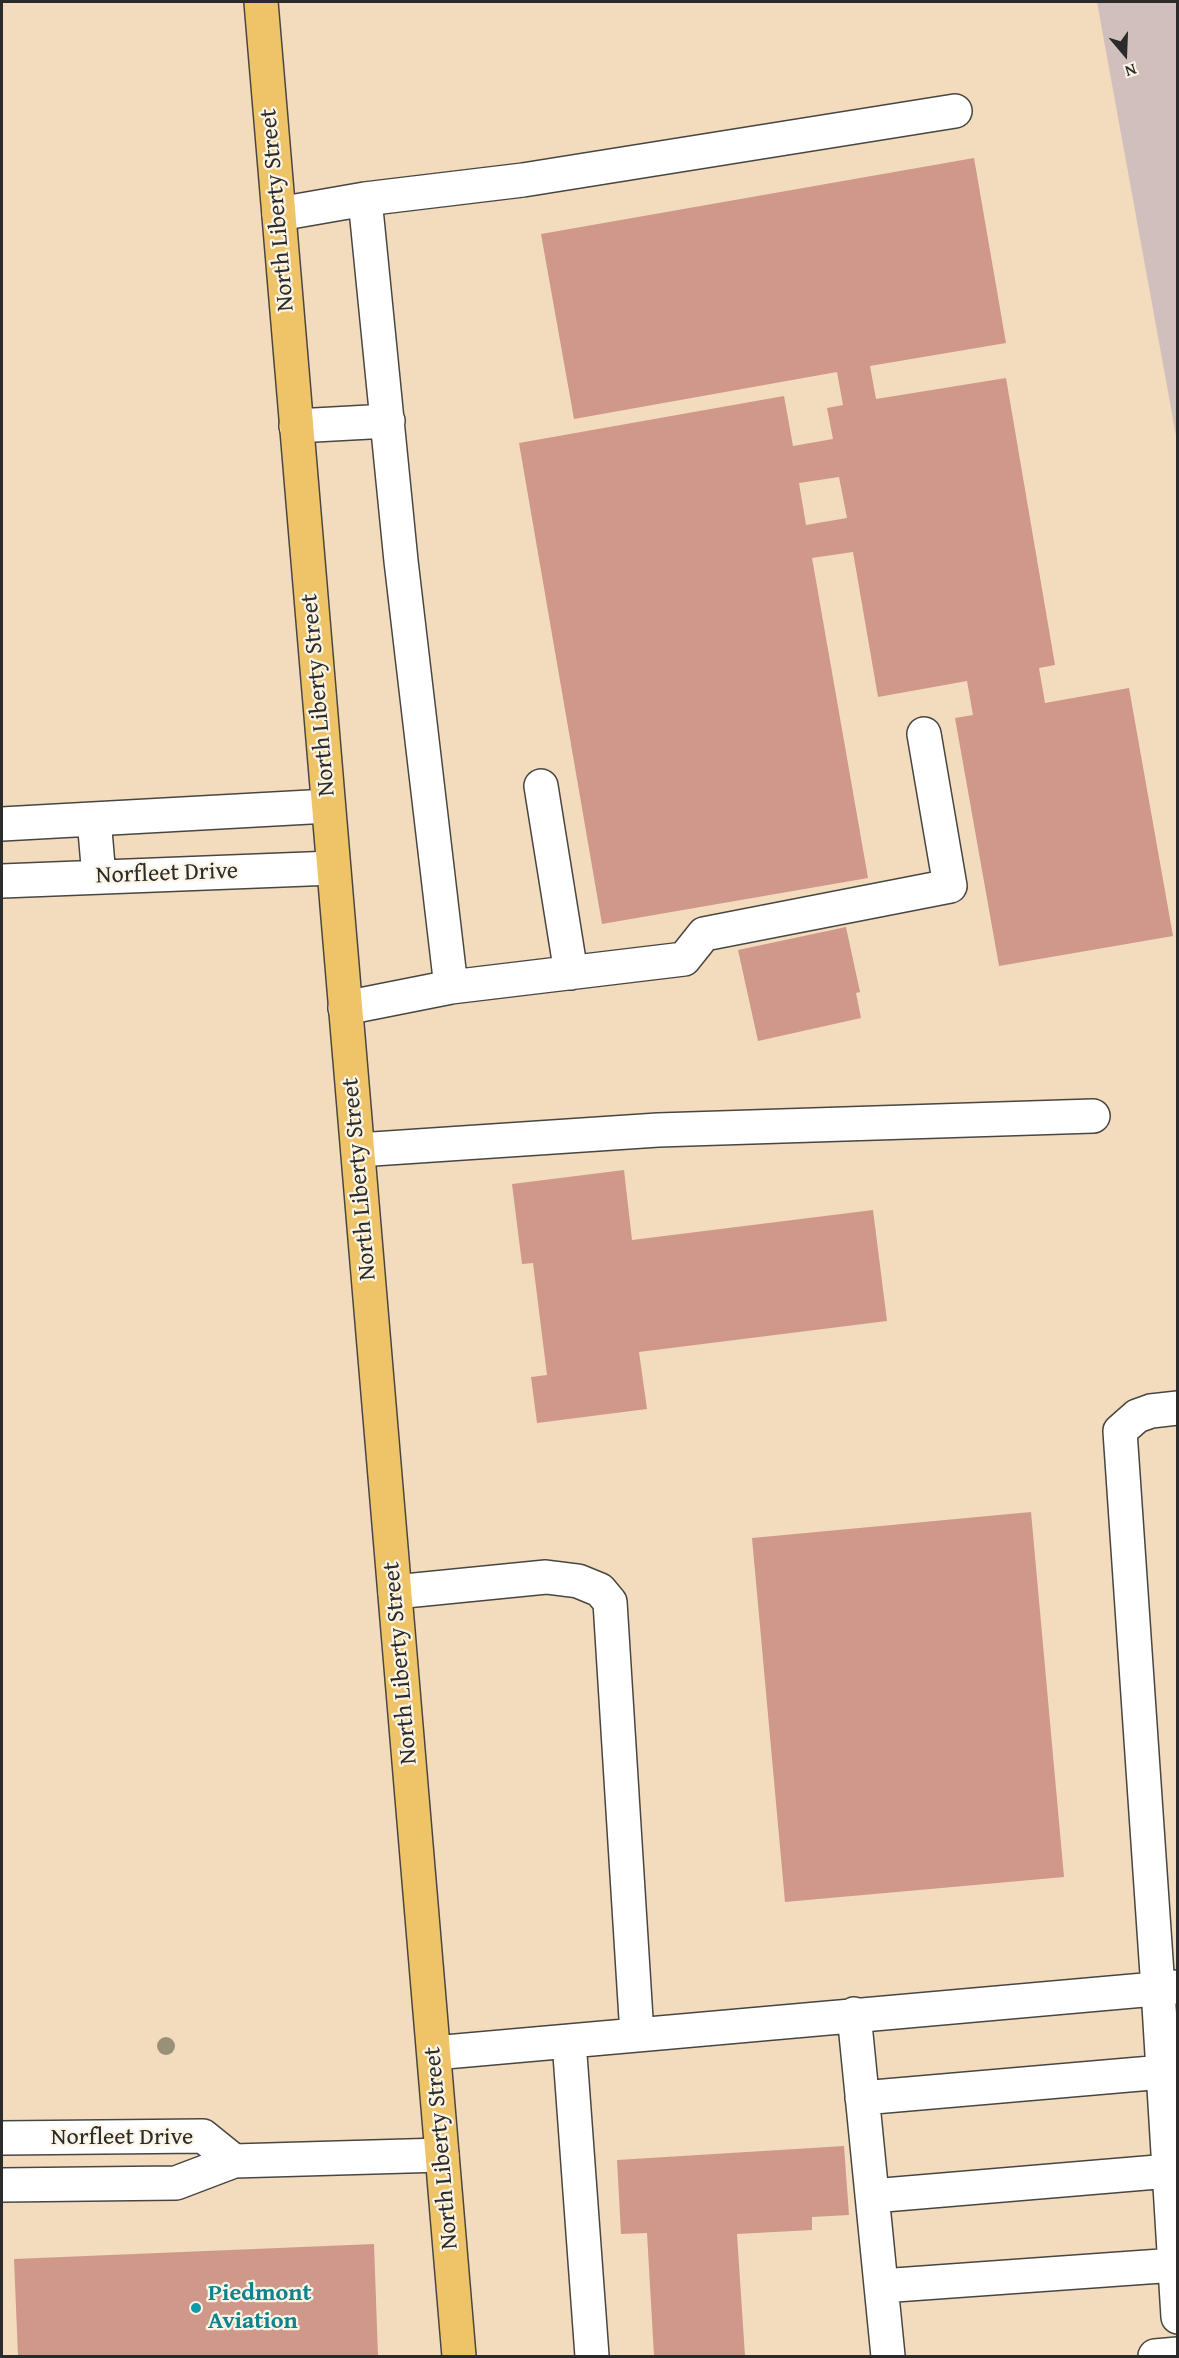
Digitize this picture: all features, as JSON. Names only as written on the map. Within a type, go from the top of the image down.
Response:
[{"type":"main road","name":"North Liberty Street","points":[[261,2],[459,2356]]},
{"type":"street","points":[[279,214],[365,199],[523,180],[955,111]]},
{"type":"street","points":[[365,199],[401,561],[451,987]]},
{"type":"street","points":[[296,426],[388,421]]},
{"type":"street","points":[[345,1008],[451,987],[684,959],[704,934],[950,886],[924,734]]},
{"type":"street","points":[[541,786],[570,973]]},
{"type":"street","points":[[2,824],[328,806]]},
{"type":"street","points":[[94,819],[99,877]]},
{"type":"street","name":"Norfleet Drive","points":[[2,880],[333,867]]},
{"type":"street","points":[[358,1150],[658,1130],[1093,1116]]},
{"type":"street","points":[[1178,1408],[1137,1416],[1120,1431],[1168,1988],[1163,2072],[1178,2317]]},
{"type":"street","points":[[395,1592],[546,1577],[578,1581],[600,1590],[610,1602],[637,2035]]},
{"type":"street","points":[[434,2054],[854,2014],[1168,1988]]},
{"type":"street","points":[[854,2014],[888,2356]]},
{"type":"street","points":[[569,2041],[592,2356]]},
{"type":"street","points":[[862,2098],[1163,2072]]},
{"type":"street","name":"Norfleet Drive","points":[[2,2138],[203,2136],[234,2161]]},
{"type":"street","name":"Norfleet Drive","points":[[2,2185],[176,2183],[234,2161],[442,2155]]},
{"type":"street","points":[[872,2196],[1169,2171]]},
{"type":"street","points":[[881,2286],[1175,2265]]},
{"type":"street","points":[[1155,2356],[1178,2354]]},
{"type":"shaded area","points":[[1097,2],[1177,2],[1177,441]]},
{"type":"building","points":[[974,158],[1006,343],[870,366],[876,399],[1006,378],[1055,665],[1039,668],[1045,703],[1129,688],[1173,936],[999,966],[955,718],[973,715],[967,681],[878,697],[853,552],[812,558],[868,878],[602,924],[519,443],[784,396],[793,446],[833,439],[827,408],[843,405],[837,372],[574,419],[541,234]],"holes":[[[839,477],[847,518],[806,525],[799,483]]]},
{"type":"building","points":[[846,927],[860,992],[856,993],[861,1018],[758,1041],[738,950]]},
{"type":"building","points":[[624,1170],[632,1240],[873,1210],[887,1321],[639,1352],[647,1409],[537,1423],[531,1377],[547,1375],[533,1263],[522,1264],[512,1184]]},
{"type":"building","points":[[1031,1512],[1064,1877],[785,1902],[752,1538]]},
{"type":"building","points":[[844,2146],[849,2215],[812,2217],[812,2230],[737,2234],[745,2356],[654,2356],[647,2233],[621,2234],[617,2160]]},
{"type":"building","name":"Piedmont Aviation","points":[[374,2244],[378,2356],[18,2356],[14,2259]]},
{"type":"place","name":"Piedmont Aviation","points":[[196,2308]]}]
